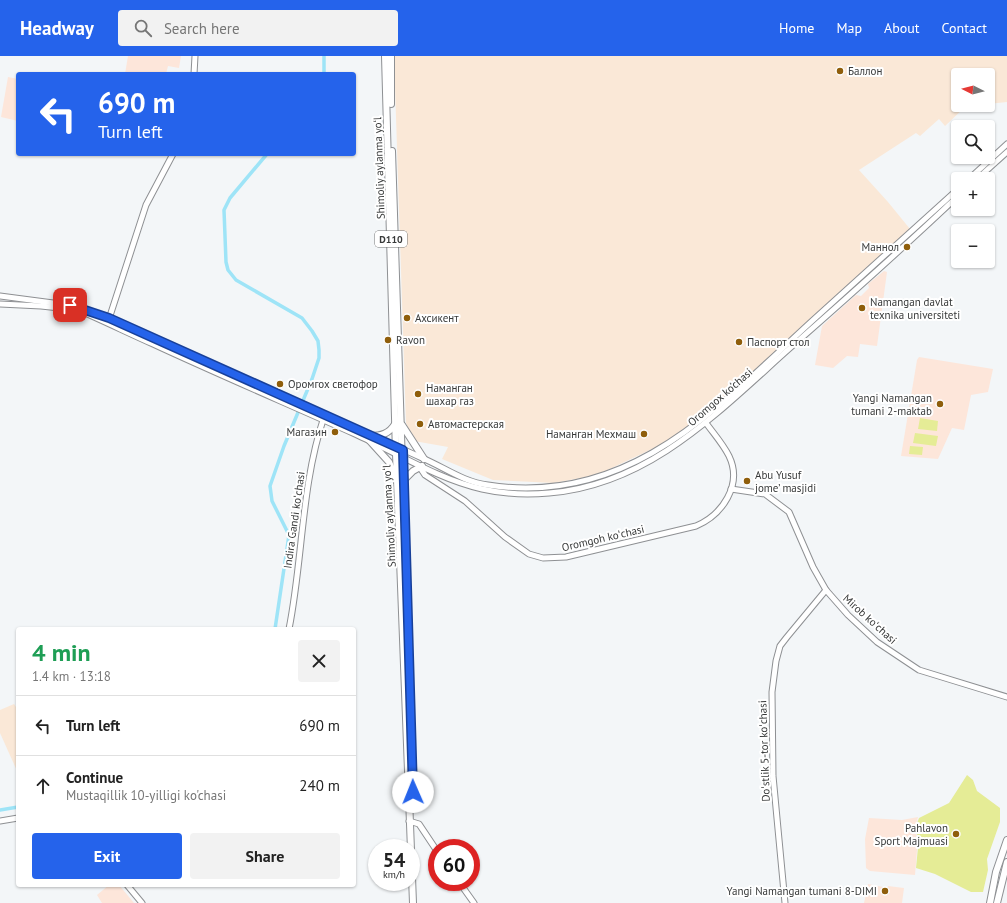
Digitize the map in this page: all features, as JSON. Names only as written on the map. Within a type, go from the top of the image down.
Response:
[{"type":"main road","points":[[194,72],[195,56]]},
{"type":"main road","name":"Shimoliy aylanma yoʻl","points":[[388,57],[399,423],[403,450],[401,481],[413,903]]},
{"type":"main road","points":[[977,172],[1007,144]]},
{"type":"main road","points":[[985,172],[1007,152]]},
{"type":"main road","points":[[109,321],[146,205],[173,156]]},
{"type":"main road","name":"Oromgox ko‘chasi","points":[[444,472],[486,485],[515,488],[541,488],[576,484],[610,473],[642,459],[680,436],[720,404],[951,195]]},
{"type":"main road","name":"Oromgox ko‘chasi","points":[[444,472],[468,486],[496,492],[531,494],[574,490],[611,479],[637,468],[675,446],[706,424],[951,202]]},
{"type":"main road","points":[[896,245],[900,249]]},
{"type":"main road","points":[[0,296],[76,306],[396,450],[403,457],[422,466],[444,472]]},
{"type":"main road","points":[[0,304],[78,310],[109,321]]},
{"type":"main road","name":"Indira Gandi koʻchasi","points":[[290,627],[304,511],[324,418]]},
{"type":"main road","points":[[370,438],[388,433],[399,423],[424,459]]},
{"type":"main road","name":"Shimoliy aylanma yoʻl","points":[[399,423],[396,450],[401,481]]},
{"type":"main road","name":"Oromgoh koʻchasi","points":[[422,466],[421,469],[425,475],[465,502],[519,548],[536,557],[566,557],[696,526],[714,515],[728,499],[731,489],[732,469],[730,458],[719,440],[706,424]]},
{"type":"main road","points":[[370,438],[389,462],[401,481],[422,466]]},
{"type":"main road","points":[[396,450],[403,450],[424,459],[444,472]]},
{"type":"main road","name":"Mirob koʻchasi","points":[[731,489],[765,494],[789,512],[813,567],[826,590],[848,615],[871,636],[907,664],[919,670],[1007,697]]},
{"type":"main road","name":"Doʻstlik 5-tor koʻchasi","points":[[785,903],[773,776],[772,692],[776,661],[780,646],[826,590]]},
{"type":"main road","points":[[0,821],[16,818]]},
{"type":"main road","points":[[411,821],[419,824],[429,839]]},
{"type":"main road","name":"Shimoliy aylanma yoʻl","points":[[411,821],[416,903]]},
{"type":"main road","points":[[990,903],[996,872],[1007,840]]},
{"type":"main road","points":[[997,903],[1007,862]]},
{"type":"main road","points":[[129,887],[142,903]]},
{"type":"main road","points":[[465,891],[474,903]]},
{"type":"shaded area","points":[[128,56],[181,56],[179,68],[168,66],[166,72],[125,72]]},
{"type":"shaded area","points":[[394,56],[1007,56],[1007,102],[995,103],[995,68],[951,68],[951,112],[960,112],[945,126],[939,119],[920,136],[916,133],[859,170],[910,229],[735,388],[669,441],[597,475],[554,483],[493,480],[442,459],[448,447],[414,441],[406,423]]},
{"type":"shaded area","points":[[8,77],[16,79],[16,121],[1,117]]},
{"type":"shaded area","name":"Namangan davlat texnika universiteti","points":[[884,271],[887,272],[877,346],[860,344],[858,357],[847,356],[833,368],[815,365],[822,326],[856,295],[861,296],[869,288],[868,284]]},
{"type":"shaded area","name":"Yangi Namangan tumani 2-maktab","points":[[919,357],[993,369],[988,392],[971,395],[964,430],[952,428],[938,459],[901,456],[917,360]]},
{"type":"shaded area","points":[[14,704],[16,707],[16,769],[0,733],[0,710]]},
{"type":"shaded area","points":[[918,817],[914,831],[918,838],[915,875],[870,871],[866,868],[865,839],[869,818],[902,820]]},
{"type":"shaded area","name":"Yangi Namangan tumani 8-DIMI","points":[[868,884],[888,888],[888,886],[904,888],[902,903],[864,903]]},
{"type":"shaded area","points":[[107,887],[121,887],[134,903],[102,903],[97,895]]},
{"type":"green space","points":[[920,418],[938,421],[937,431],[918,429]]},
{"type":"green space","points":[[915,433],[938,436],[936,446],[913,443]]},
{"type":"green space","points":[[910,446],[923,447],[922,455],[909,454]]},
{"type":"green space","name":"Pahlavon Sport Majmuasi","points":[[967,775],[973,780],[977,791],[1000,808],[1000,822],[987,859],[988,870],[983,892],[971,892],[935,874],[916,868],[919,837],[914,831],[919,818],[949,803]]},
{"type":"waterway","points":[[324,56],[324,72]]},
{"type":"waterway","points":[[265,156],[230,198],[224,210],[226,262],[228,270],[236,280],[302,318],[318,341],[319,350],[319,358],[312,379],[284,446],[270,486],[272,501],[289,535],[275,627]]},
{"type":"waterway","points":[[0,810],[16,807]]},
{"type":"place","name":"Баллон","points":[[840,71]]},
{"type":"place","name":"Маннол","points":[[907,247]]},
{"type":"place","name":"Namangan davlat texnika universiteti","points":[[862,308]]},
{"type":"place","name":"Ахсикент","points":[[407,318]]},
{"type":"place","name":"Ravon","points":[[388,340]]},
{"type":"place","name":"Паспорт стол","points":[[739,342]]},
{"type":"place","name":"Оромгох светофор","points":[[280,384]]},
{"type":"place","name":"Наманган шахар газ","points":[[418,394]]},
{"type":"place","name":"Yangi Namangan tumani 2-maktab","points":[[940,404]]},
{"type":"place","name":"Автомастерская","points":[[420,424]]},
{"type":"place","name":"Магазин","points":[[335,432]]},
{"type":"place","name":"Наманган Мехмаш","points":[[644,434]]},
{"type":"place","name":"Abu Yusuf jome’ masjidi","points":[[747,481]]},
{"type":"place","name":"Pahlavon Sport Majmuasi","points":[[956,834]]},
{"type":"place","name":"Yangi Namangan tumani 8-DIMI","points":[[885,891]]},
{"type":"route","points":[[70,305],[109,318],[312,409],[364,434],[403,450],[413,792]]}]
